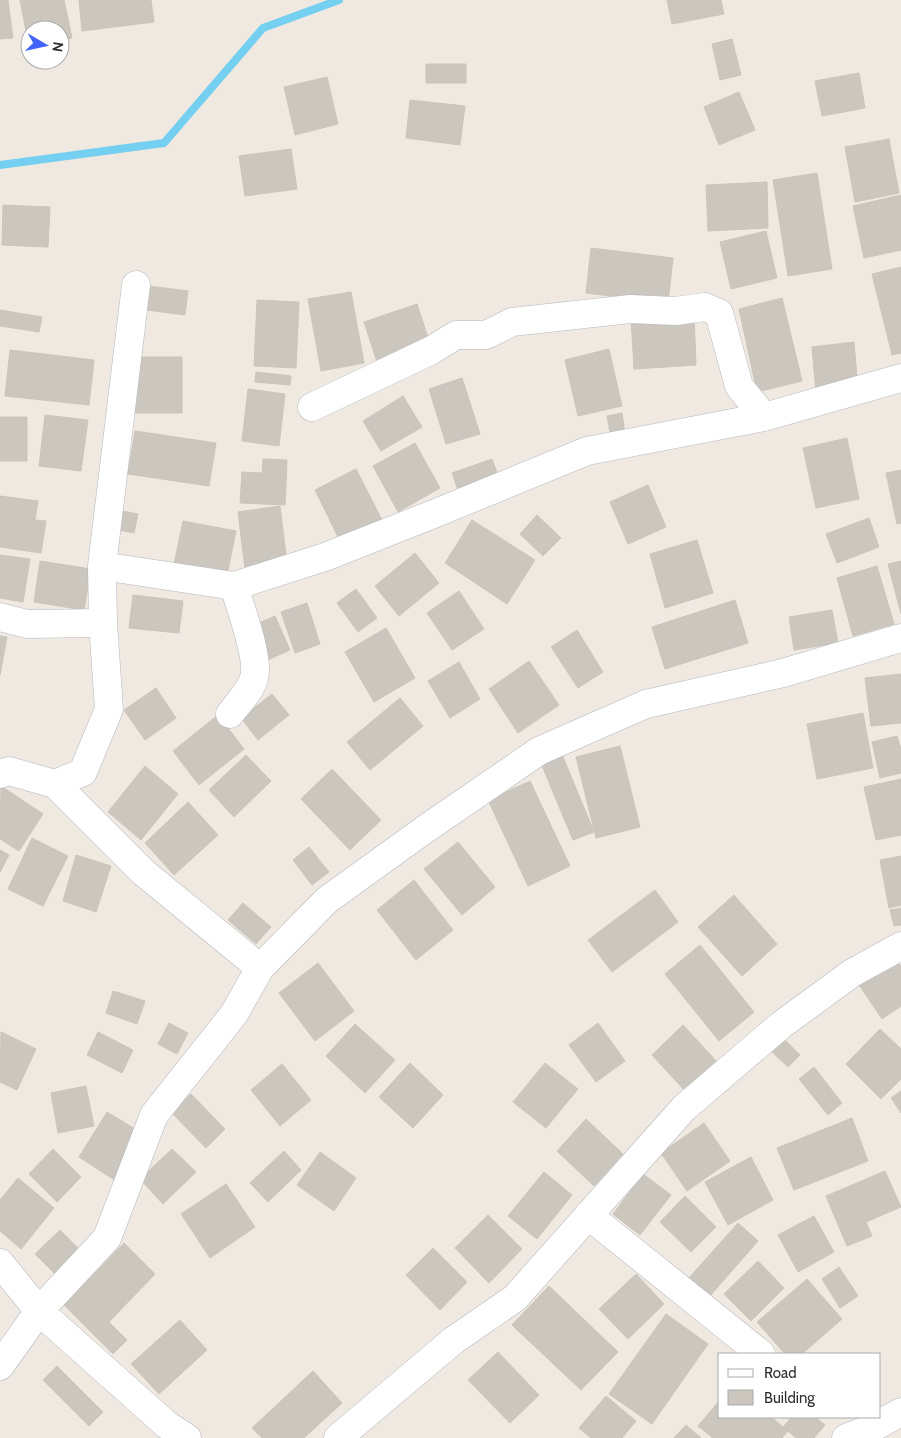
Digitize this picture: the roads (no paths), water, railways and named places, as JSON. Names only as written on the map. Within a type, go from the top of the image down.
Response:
[{"type":"street","points":[[55,784],[83,772],[109,708],[102,623],[102,566],[136,286]]},
{"type":"street","points":[[312,407],[432,350],[456,335],[486,335],[512,322],[630,309],[675,310],[706,307],[719,313],[739,386],[764,417]]},
{"type":"street","points":[[102,566],[234,586],[324,557],[587,451],[764,417],[901,378]]},
{"type":"street","points":[[230,714],[254,680],[256,671],[250,639],[234,586]]},
{"type":"street","points":[[0,617],[27,624],[102,623]]},
{"type":"street","points":[[0,1366],[39,1311],[107,1238],[154,1115],[234,1014],[260,968],[327,900],[539,751],[646,704],[784,673],[901,638]]},
{"type":"street","points":[[3,768],[55,784],[143,872],[260,968]]},
{"type":"street","points":[[338,1438],[454,1340],[515,1298],[684,1108],[781,1024],[852,973],[901,946]]},
{"type":"street","points":[[588,1214],[760,1353]]},
{"type":"street","points":[[0,1263],[39,1311],[167,1426],[188,1438]]},
{"type":"street","points":[[848,1429],[872,1428],[901,1412]]},
{"type":"waterway","points":[[0,165],[164,143],[263,28],[339,0]]}]
